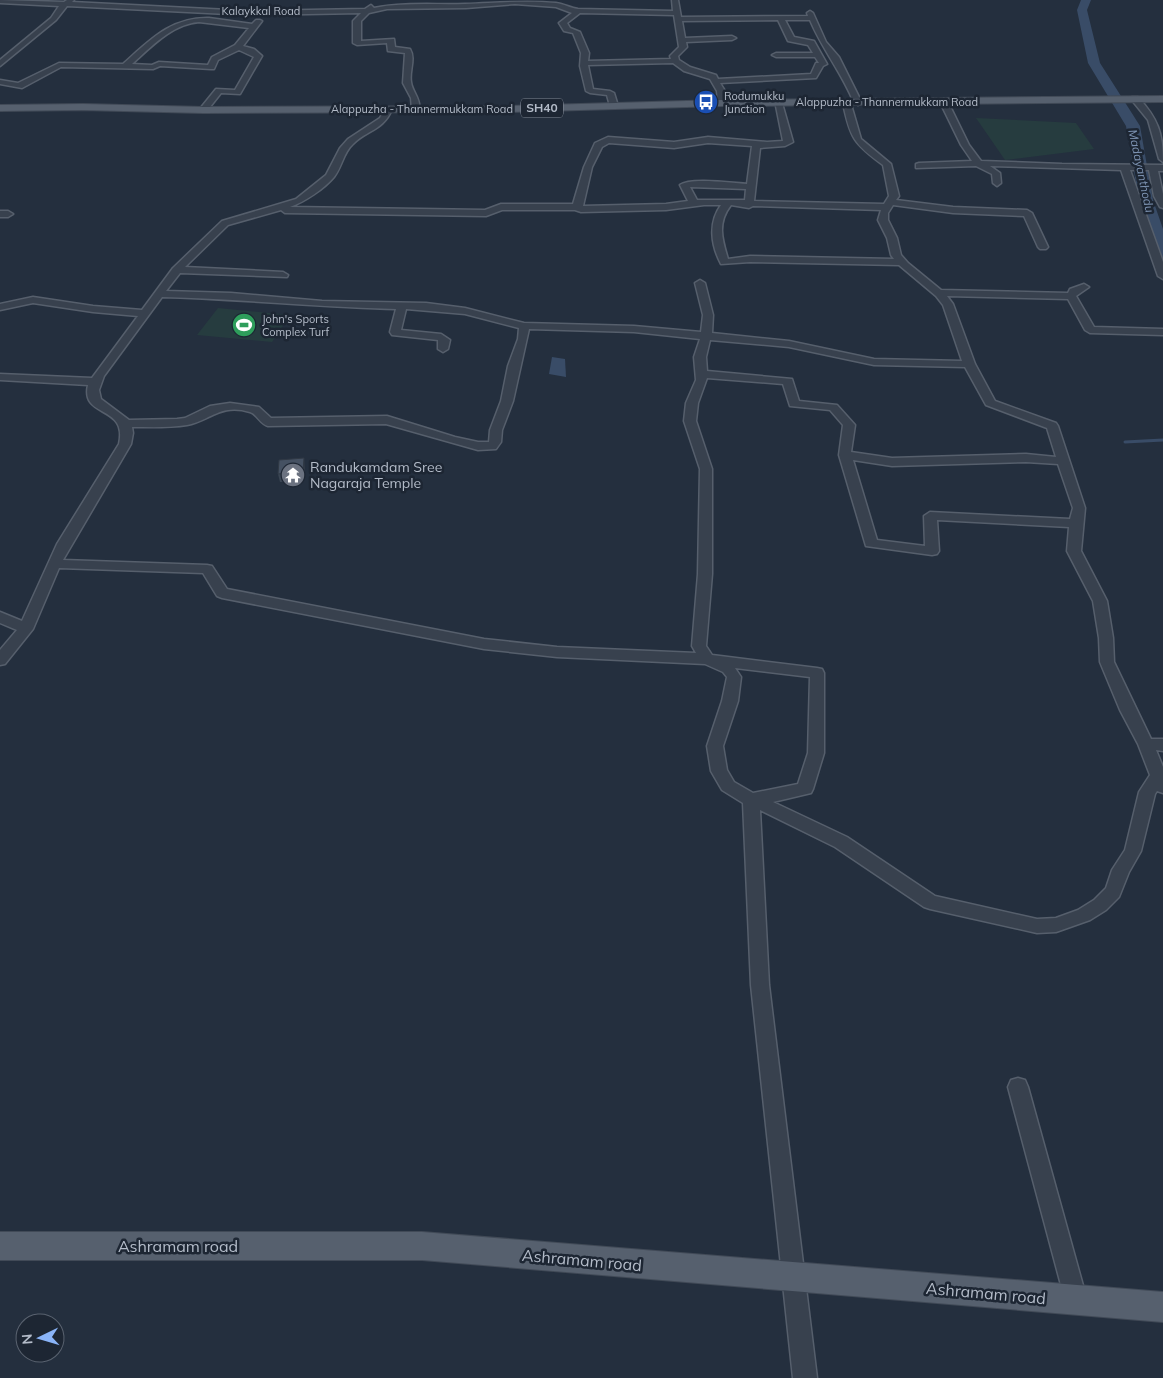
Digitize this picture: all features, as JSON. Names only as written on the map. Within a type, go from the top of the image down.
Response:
[{"type":"main road","name":"Alappuzha - Thannermukkam Road","points":[[0,108],[83,107],[203,110],[416,109],[722,103],[1084,101],[1133,99]]},
{"type":"main road","name":"SH40","points":[[1133,99],[1163,99]]},
{"type":"main road","name":"Ashramam road","points":[[0,1246],[422,1246],[1163,1308]]},
{"type":"street","points":[[377,0],[357,21],[357,43],[391,41],[392,49],[407,51],[409,54],[407,83],[415,98],[416,109]]},
{"type":"street","points":[[675,0],[683,47],[674,56],[675,61]]},
{"type":"street","name":"Kalaykkal Road","points":[[0,1],[68,2],[248,12],[304,8],[367,11],[387,6],[466,6],[516,1],[558,5],[567,10],[578,11],[677,16],[780,18],[811,16],[823,43],[835,57],[852,88],[853,103]]},
{"type":"street","points":[[277,11],[286,1]]},
{"type":"street","points":[[0,64],[54,19],[68,2]]},
{"type":"street","points":[[0,82],[19,86],[59,65],[153,67],[159,64],[211,67],[215,59],[238,47],[265,11]]},
{"type":"street","points":[[578,11],[562,24],[567,29],[576,32],[585,53],[590,92],[610,93],[614,106]]},
{"type":"street","points":[[715,81],[813,76],[819,69],[818,65],[823,64],[818,55],[810,43],[792,39],[780,18]]},
{"type":"street","points":[[125,66],[150,44],[183,22],[197,21],[254,26]]},
{"type":"street","points":[[682,40],[732,38]]},
{"type":"street","points":[[203,110],[219,91],[237,92],[258,56],[251,51],[238,47]]},
{"type":"street","points":[[776,55],[818,55]]},
{"type":"street","points":[[585,63],[675,61],[687,69],[713,77],[721,92],[722,103]]},
{"type":"street","points":[[1133,99],[1147,112],[1156,128],[1163,159]]},
{"type":"street","points":[[944,102],[965,145],[978,163],[996,173],[997,183]]},
{"type":"street","points":[[578,207],[588,167],[598,145],[608,140],[674,145],[708,140],[786,144],[789,142],[778,103]]},
{"type":"street","points":[[700,283],[708,315],[706,335],[700,358],[702,374],[692,403],[690,421],[706,469],[705,574],[699,646],[707,659],[728,668],[734,677],[730,701],[714,746],[719,771],[728,786],[751,800],[782,812],[841,842],[930,902],[1037,926],[1056,925],[1084,915],[1100,905],[1114,892],[1121,870],[1134,850],[1146,792],[1161,782],[1146,744],[1128,710],[1107,662],[1106,638],[1100,601],[1074,551],[1076,522],[1080,508],[1052,426],[990,403],[969,364],[948,304],[901,262],[896,255],[892,238],[882,220],[894,196],[887,164],[858,143],[854,135],[853,103]]},
{"type":"street","points":[[0,660],[26,629],[54,564],[128,434],[126,424],[119,416],[97,402],[93,393],[96,382],[104,368],[178,270],[224,223],[299,201],[317,189],[330,176],[343,150],[351,141],[384,119],[388,109]]},
{"type":"street","points":[[749,205],[756,147],[764,144]]},
{"type":"street","points":[[919,166],[978,163],[1125,169],[1154,168],[1163,205]]},
{"type":"street","points":[[1125,169],[1163,276]]},
{"type":"street","points":[[694,203],[684,185],[750,187]]},
{"type":"street","points":[[668,193],[672,206]]},
{"type":"street","points":[[276,209],[348,212],[486,213],[500,207],[578,207],[590,209],[672,206],[694,203],[888,205],[1027,213],[1043,247]]},
{"type":"street","points":[[726,204],[718,213],[715,227],[724,262],[750,259],[901,262]]},
{"type":"street","points":[[178,270],[283,275]]},
{"type":"street","points":[[1071,296],[1074,291],[1084,287]]},
{"type":"street","points":[[937,293],[1071,296]]},
{"type":"street","points":[[159,294],[230,296],[322,304],[426,306],[465,311],[524,326],[634,329],[706,335],[789,344],[874,362],[969,364]]},
{"type":"street","points":[[1071,296],[1090,330],[1163,332]]},
{"type":"street","points":[[0,307],[21,301],[33,300],[93,309],[146,313]]},
{"type":"street","points":[[402,306],[395,332],[441,337],[444,340],[443,349]]},
{"type":"street","points":[[126,424],[177,423],[188,421],[214,408],[230,406],[255,408],[268,422],[386,420],[452,440],[478,446],[492,446],[496,442],[496,430],[507,401],[514,366],[523,339],[524,326]]},
{"type":"street","points":[[702,374],[788,381],[794,404],[833,407],[849,425],[845,454],[871,543],[932,551],[930,516],[1076,522]]},
{"type":"street","points":[[0,378],[96,382]]},
{"type":"street","points":[[845,454],[892,462],[1026,458],[1064,461]]},
{"type":"street","points":[[54,564],[207,569],[222,592],[484,644],[557,652],[707,659],[817,673],[816,753],[805,789],[751,800]]},
{"type":"street","points":[[0,617],[26,629]]},
{"type":"street","points":[[1146,744],[1163,745]]},
{"type":"street","points":[[751,800],[760,985],[805,1378]]},
{"type":"street","points":[[1018,1087],[1076,1300]]},
{"type":"green space","points":[[976,118],[1076,123],[1094,149],[1005,160]]},
{"type":"green space","name":"John's Sports Complex Turf","points":[[218,308],[290,315],[272,342],[197,335]]},
{"type":"water","points":[[552,357],[565,359],[566,377],[549,374]]},
{"type":"building","points":[[304,458],[303,472],[278,474],[279,460]]},
{"type":"waterway","name":"Madayanthodu","points":[[1086,0],[1082,10],[1094,63],[1133,126],[1146,200],[1163,263]]},
{"type":"waterway","points":[[1125,442],[1163,440]]},
{"type":"place","name":"Rodumukku Junction","points":[[706,102]]},
{"type":"place","name":"John's Sports Complex Turf","points":[[244,325]]},
{"type":"place","name":"Randukamdam Sree Nagaraja Temple","points":[[293,475]]}]
